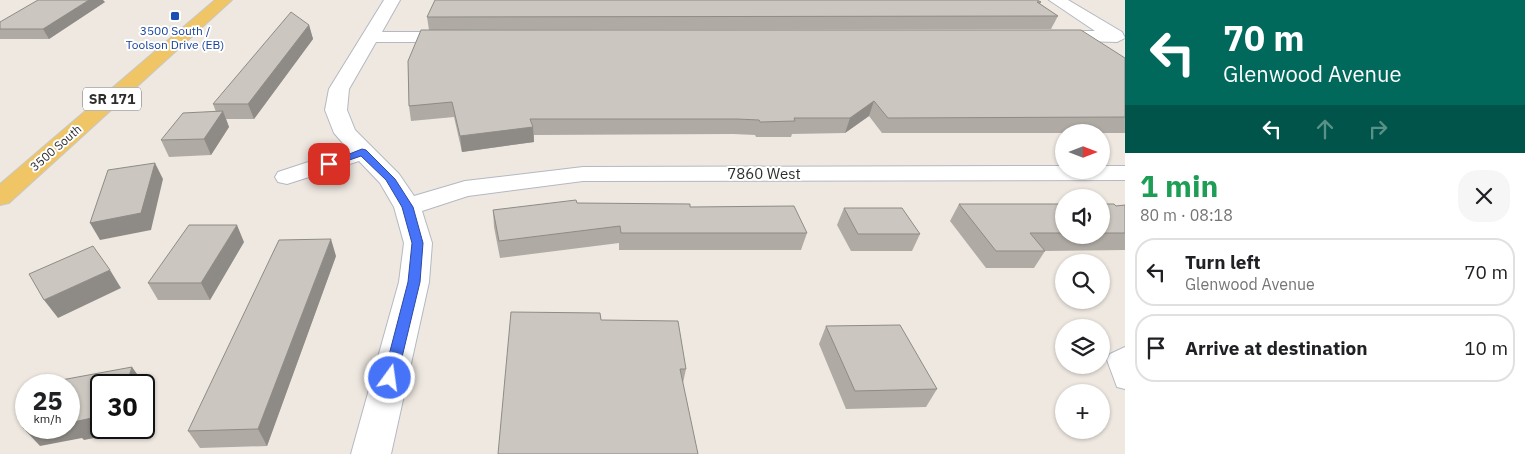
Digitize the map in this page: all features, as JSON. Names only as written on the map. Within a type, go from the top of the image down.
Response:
[{"type":"main road","name":"3500 South","points":[[0,197],[224,0]]},
{"type":"street","points":[[371,454],[414,282],[418,243],[407,207],[390,179],[345,133],[336,110],[339,89],[392,0]]},
{"type":"street","points":[[1057,0],[1121,38]]},
{"type":"street","points":[[1038,36],[1121,38]]},
{"type":"street","points":[[370,37],[469,37]]},
{"type":"street","points":[[287,178],[362,152]]},
{"type":"street","name":"7860 West","points":[[407,207],[465,189],[583,174],[1125,173]]},
{"type":"lane","points":[[1125,356],[1118,360],[1125,380]]},
{"type":"building","points":[[38,0],[89,0],[43,29],[0,29],[0,22]]},
{"type":"building","points":[[435,0],[1037,0],[1041,2],[1037,2],[1058,16],[427,17]]},
{"type":"building","points":[[291,12],[309,25],[248,104],[213,104]]},
{"type":"building","points":[[421,30],[1081,30],[1125,58],[1125,117],[888,118],[874,101],[850,118],[794,118],[795,121],[760,122],[759,120],[737,119],[530,119],[533,127],[460,136],[452,102],[409,106],[408,61]]},
{"type":"building","points":[[223,111],[204,139],[161,140],[183,113]]},
{"type":"building","points":[[155,163],[141,213],[90,223],[108,170]]},
{"type":"building","points":[[576,200],[577,203],[690,204],[690,207],[794,206],[807,233],[621,233],[620,226],[499,241],[493,210]]},
{"type":"building","points":[[959,204],[1055,204],[1055,233],[1030,233],[1045,251],[996,251]]},
{"type":"building","points":[[1110,204],[1116,206],[1125,205],[1125,233],[1110,233]]},
{"type":"building","points":[[844,208],[902,208],[920,234],[858,234]]},
{"type":"building","points":[[189,225],[237,225],[201,283],[148,283]]},
{"type":"building","points":[[331,239],[258,429],[188,431],[279,240]]},
{"type":"building","points":[[93,246],[110,270],[44,300],[29,274]]},
{"type":"building","points":[[511,312],[600,313],[601,320],[678,321],[686,369],[680,369],[698,454],[498,454]]},
{"type":"building","points":[[900,325],[937,389],[855,391],[826,326]]},
{"type":"building","points":[[132,367],[130,374],[94,374]]},
{"type":"building","points":[[90,375],[90,418],[80,421],[80,377]]},
{"type":"place","name":"3500 South / Toolson Drive (EB)","points":[[175,16]]},
{"type":"route","points":[[329,164],[362,152],[390,179],[407,207],[418,243],[414,282],[390,378]]}]
